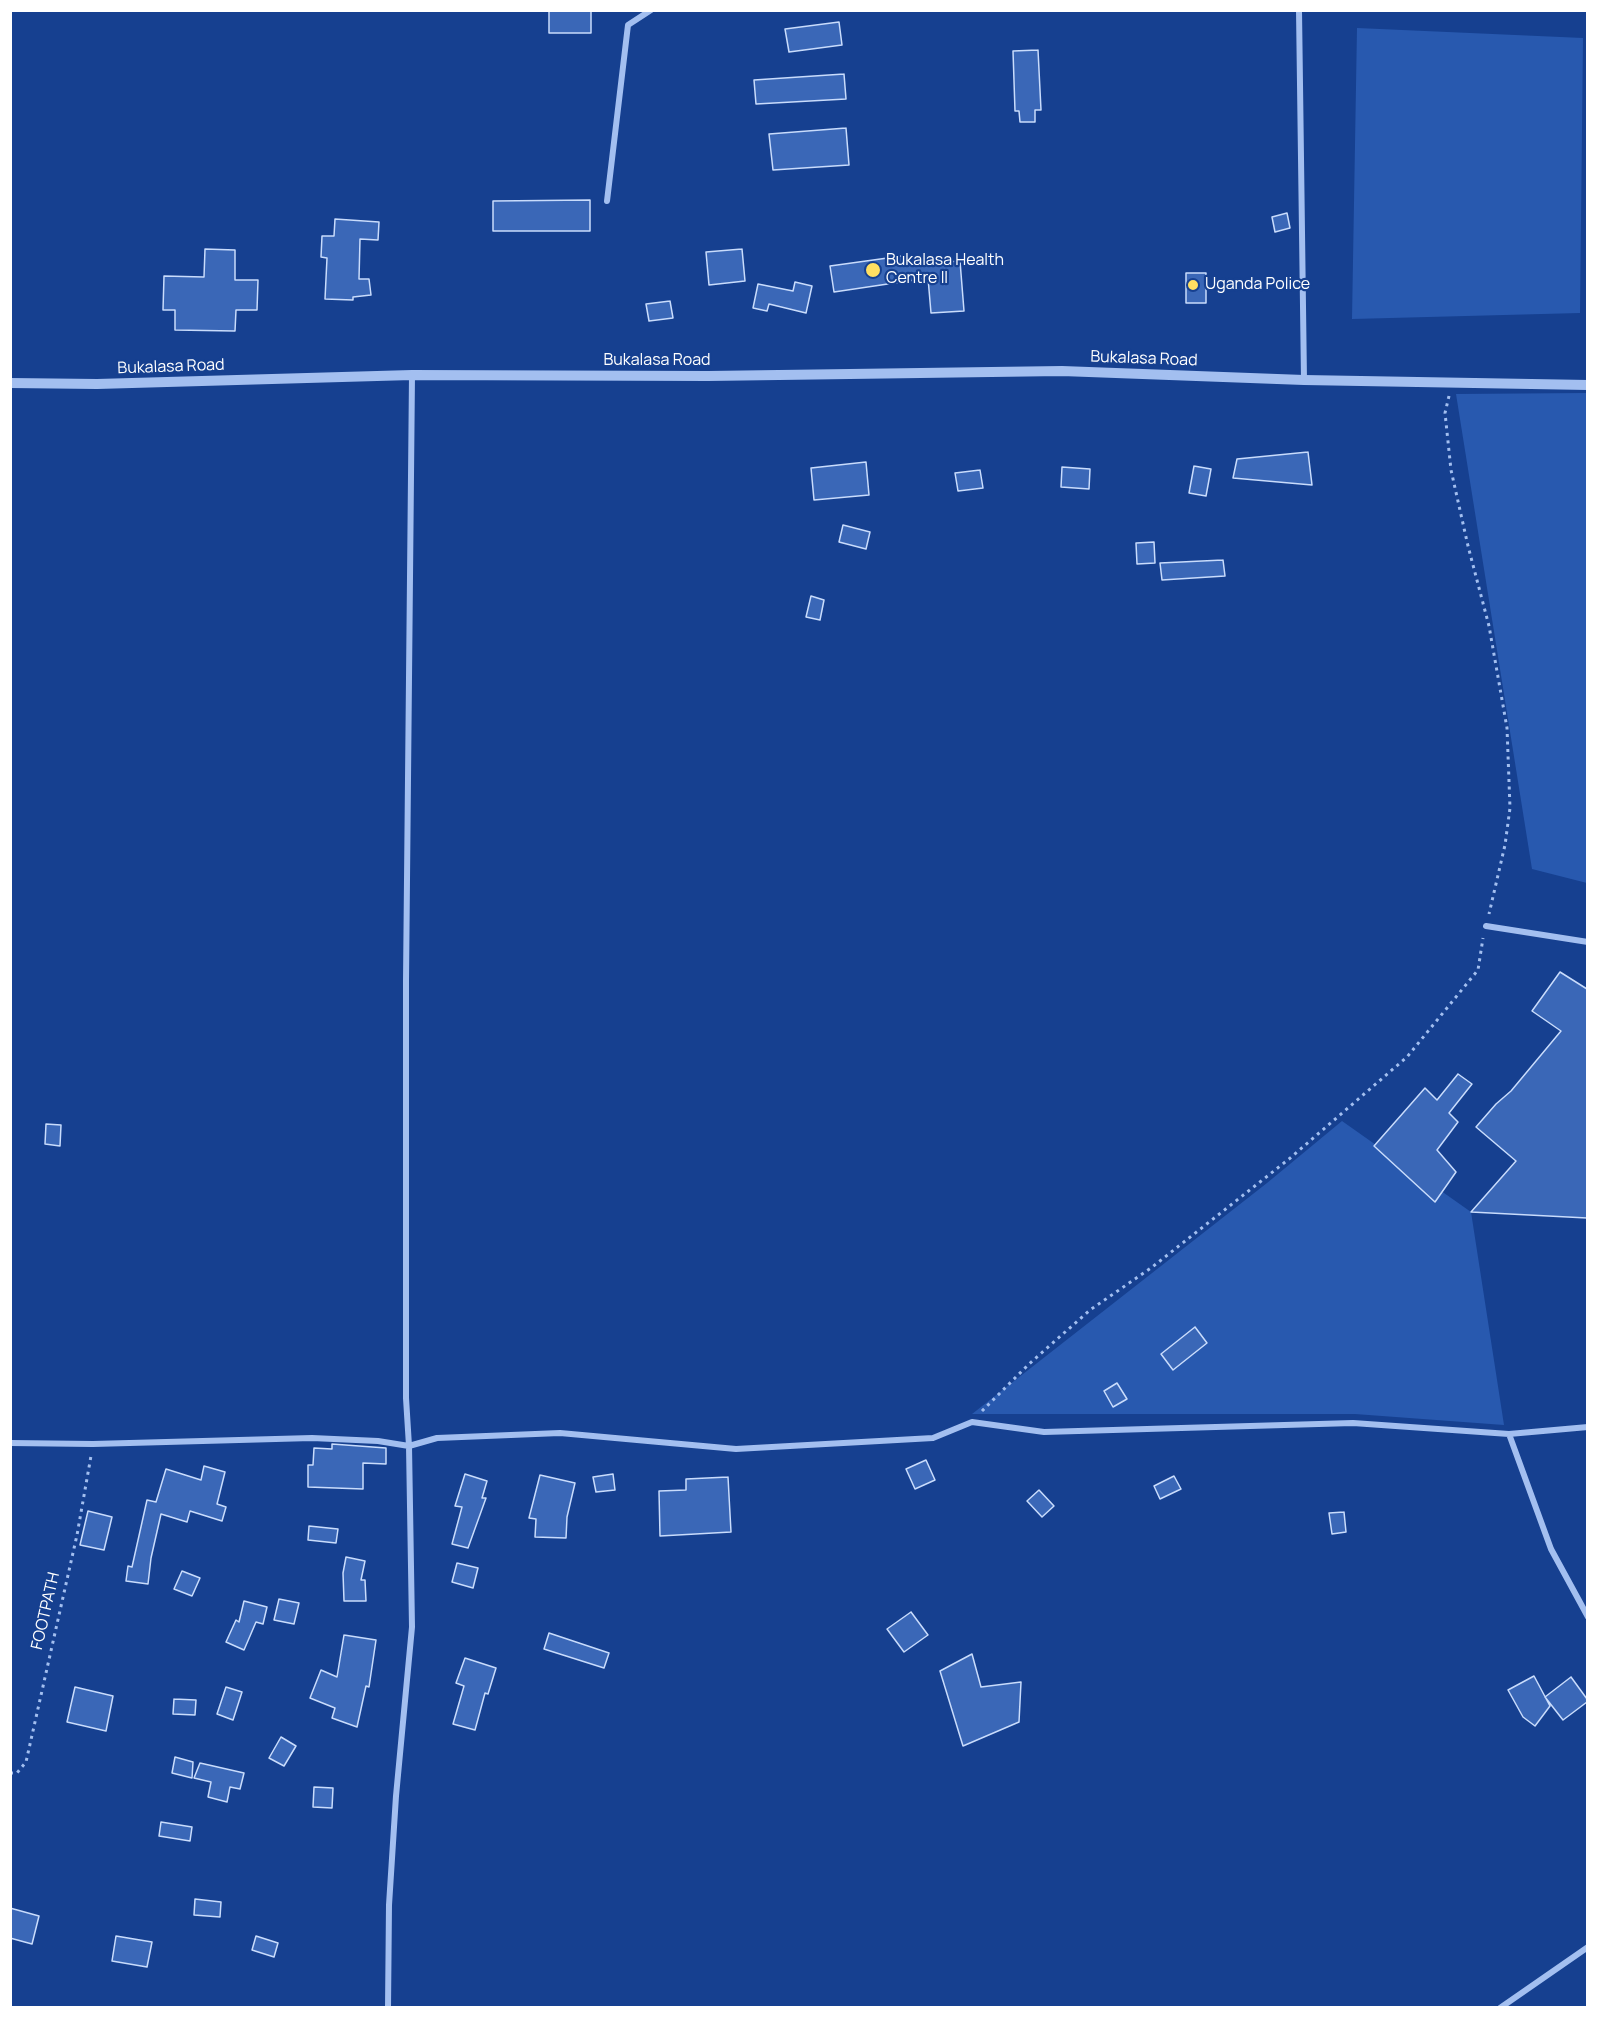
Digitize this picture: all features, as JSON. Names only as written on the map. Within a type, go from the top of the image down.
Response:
[{"type":"street","points":[[607,201],[628,25],[651,10]]},
{"type":"street","points":[[1299,10],[1304,380]]},
{"type":"street","name":"Bukalasa Road","points":[[10,383],[97,384],[412,375],[708,376],[1062,372],[1304,380],[1587,385]]},
{"type":"street","points":[[388,2007],[389,1905],[396,1796],[412,1627],[406,1398],[406,980],[412,375]]},
{"type":"street","points":[[1486,926],[1587,942]]},
{"type":"street","points":[[10,1443],[93,1444],[312,1438],[378,1441],[409,1446],[437,1438],[560,1433],[736,1449],[933,1438],[970,1423],[1044,1432],[1353,1423],[1509,1434],[1587,1427]]},
{"type":"street","points":[[1509,1434],[1551,1549],[1587,1617]]},
{"type":"street","points":[[1500,2007],[1587,1947]]},
{"type":"path","points":[[970,1423],[1029,1364],[1090,1310],[1151,1268],[1289,1159],[1407,1057],[1478,970],[1505,845],[1510,808],[1507,728],[1489,626],[1451,470],[1445,413],[1451,382]]},
{"type":"path","name":"FOOTPATH","points":[[10,1773],[17,1773],[26,1762],[77,1535],[93,1444]]},
{"type":"shaded area","points":[[1357,28],[1583,38],[1580,313],[1352,319]]},
{"type":"shaded area","points":[[1588,393],[1587,883],[1532,869],[1456,394]]},
{"type":"shaded area","points":[[1342,1121],[1471,1212],[1504,1425],[1355,1414],[972,1414],[1267,1183]]},
{"type":"building","points":[[549,10],[591,10],[591,33],[549,33]]},
{"type":"building","points":[[839,22],[842,45],[789,52],[785,29]]},
{"type":"building","points":[[1038,50],[1041,110],[1035,110],[1035,122],[1020,122],[1019,111],[1015,111],[1013,51]]},
{"type":"building","points":[[844,74],[846,99],[756,104],[754,80]]},
{"type":"building","points":[[846,128],[849,165],[773,170],[769,134]]},
{"type":"building","points":[[590,200],[590,231],[493,231],[493,201]]},
{"type":"building","points":[[1287,213],[1290,228],[1275,232],[1272,217]]},
{"type":"building","points":[[335,219],[379,222],[378,240],[360,239],[359,279],[369,279],[371,295],[353,297],[353,300],[325,299],[327,258],[321,257],[322,236],[334,236]]},
{"type":"building","points":[[205,249],[235,250],[235,280],[258,280],[257,310],[236,310],[235,331],[175,330],[175,310],[163,310],[164,276],[204,277]]},
{"type":"building","points":[[742,249],[745,281],[709,285],[706,252]]},
{"type":"building","points":[[902,256],[903,265],[960,261],[964,311],[931,313],[928,278],[834,292],[830,266]]},
{"type":"building","points":[[1186,273],[1206,273],[1206,303],[1186,303]]},
{"type":"building","points":[[795,282],[812,286],[806,313],[769,304],[767,311],[753,308],[758,284],[793,291]]},
{"type":"building","points":[[670,301],[673,318],[649,321],[646,304]]},
{"type":"building","points":[[1308,452],[1312,485],[1233,478],[1237,459]]},
{"type":"building","points":[[866,462],[869,495],[814,500],[811,468]]},
{"type":"building","points":[[1194,466],[1211,469],[1206,496],[1189,493]]},
{"type":"building","points":[[1062,467],[1090,469],[1089,489],[1061,487]]},
{"type":"building","points":[[980,470],[983,488],[958,491],[955,473]]},
{"type":"building","points":[[843,525],[870,532],[866,549],[839,542]]},
{"type":"building","points":[[1154,542],[1155,563],[1137,564],[1136,543]]},
{"type":"building","points":[[1223,560],[1225,576],[1162,580],[1160,563]]},
{"type":"building","points":[[811,596],[824,600],[820,620],[806,617]]},
{"type":"building","points":[[1560,972],[1587,989],[1587,1218],[1471,1212],[1516,1161],[1476,1127],[1511,1091],[1561,1031],[1532,1011]]},
{"type":"building","points":[[1458,1074],[1472,1084],[1449,1113],[1458,1122],[1437,1150],[1456,1172],[1435,1202],[1374,1146],[1425,1088],[1437,1100]]},
{"type":"building","points":[[46,1124],[61,1125],[60,1146],[45,1144]]},
{"type":"building","points":[[1195,1327],[1207,1343],[1173,1370],[1161,1354]]},
{"type":"building","points":[[1117,1383],[1127,1399],[1113,1407],[1104,1391]]},
{"type":"building","points":[[332,1444],[386,1448],[386,1464],[363,1463],[363,1489],[308,1487],[308,1465],[313,1465],[314,1448],[332,1449]]},
{"type":"building","points":[[926,1460],[935,1480],[915,1489],[906,1469]]},
{"type":"building","points":[[204,1466],[225,1472],[217,1504],[226,1507],[222,1521],[190,1511],[187,1522],[161,1514],[148,1584],[126,1581],[128,1566],[132,1567],[147,1500],[156,1502],[166,1469],[201,1480]]},
{"type":"building","points":[[465,1474],[487,1481],[482,1498],[486,1498],[468,1548],[452,1544],[462,1507],[455,1506]]},
{"type":"building","points":[[613,1474],[615,1490],[596,1492],[593,1477]]},
{"type":"building","points":[[540,1475],[575,1483],[567,1517],[566,1538],[535,1537],[536,1519],[529,1518]]},
{"type":"building","points":[[1174,1476],[1181,1489],[1160,1499],[1154,1486]]},
{"type":"building","points":[[728,1477],[731,1532],[660,1536],[659,1491],[686,1490],[686,1479]]},
{"type":"building","points":[[1039,1490],[1054,1506],[1042,1517],[1027,1501]]},
{"type":"building","points":[[88,1511],[112,1517],[104,1550],[80,1545]]},
{"type":"building","points":[[1344,1512],[1346,1532],[1332,1534],[1329,1513]]},
{"type":"building","points":[[309,1526],[338,1529],[336,1543],[308,1540]]},
{"type":"building","points":[[346,1557],[365,1561],[361,1580],[365,1580],[366,1601],[344,1601],[343,1573]]},
{"type":"building","points":[[457,1563],[478,1568],[473,1588],[452,1582]]},
{"type":"building","points":[[182,1571],[200,1578],[192,1596],[174,1589]]},
{"type":"building","points":[[279,1599],[299,1603],[294,1624],[274,1620]]},
{"type":"building","points":[[244,1601],[267,1607],[263,1624],[256,1622],[244,1650],[226,1642],[236,1620],[239,1622]]},
{"type":"building","points":[[911,1612],[928,1635],[904,1652],[887,1629]]},
{"type":"building","points":[[549,1633],[609,1653],[604,1668],[544,1649]]},
{"type":"building","points":[[344,1635],[376,1640],[369,1687],[366,1686],[357,1727],[332,1718],[335,1708],[310,1698],[321,1670],[337,1677]]},
{"type":"building","points":[[972,1654],[981,1687],[1021,1682],[1019,1722],[963,1746],[940,1671]]},
{"type":"building","points":[[465,1658],[496,1668],[488,1694],[485,1693],[475,1730],[453,1724],[464,1686],[456,1683]]},
{"type":"building","points":[[1534,1676],[1550,1706],[1535,1726],[1523,1717],[1508,1690]]},
{"type":"building","points":[[1571,1677],[1587,1702],[1563,1720],[1545,1697]]},
{"type":"building","points":[[75,1687],[113,1696],[106,1731],[67,1722]]},
{"type":"building","points":[[226,1687],[242,1692],[233,1720],[217,1714]]},
{"type":"building","points":[[174,1699],[196,1700],[195,1715],[173,1714]]},
{"type":"building","points":[[281,1737],[296,1746],[284,1766],[269,1758]]},
{"type":"building","points":[[175,1757],[193,1762],[192,1778],[172,1773]]},
{"type":"building","points":[[200,1763],[244,1773],[240,1789],[230,1787],[227,1802],[208,1797],[211,1782],[194,1778]]},
{"type":"building","points":[[314,1787],[333,1788],[332,1808],[313,1807]]},
{"type":"building","points":[[161,1822],[192,1827],[190,1841],[159,1836]]},
{"type":"building","points":[[195,1899],[221,1902],[220,1917],[194,1915]]},
{"type":"building","points":[[10,1908],[39,1916],[32,1944],[10,1938]]},
{"type":"building","points":[[116,1936],[152,1942],[147,1967],[112,1961]]},
{"type":"building","points":[[256,1936],[278,1943],[274,1957],[252,1950]]},
{"type":"place","name":"Bukalasa Health Centre II","points":[[873,270]]},
{"type":"place","name":"Uganda Police","points":[[1193,285]]}]
